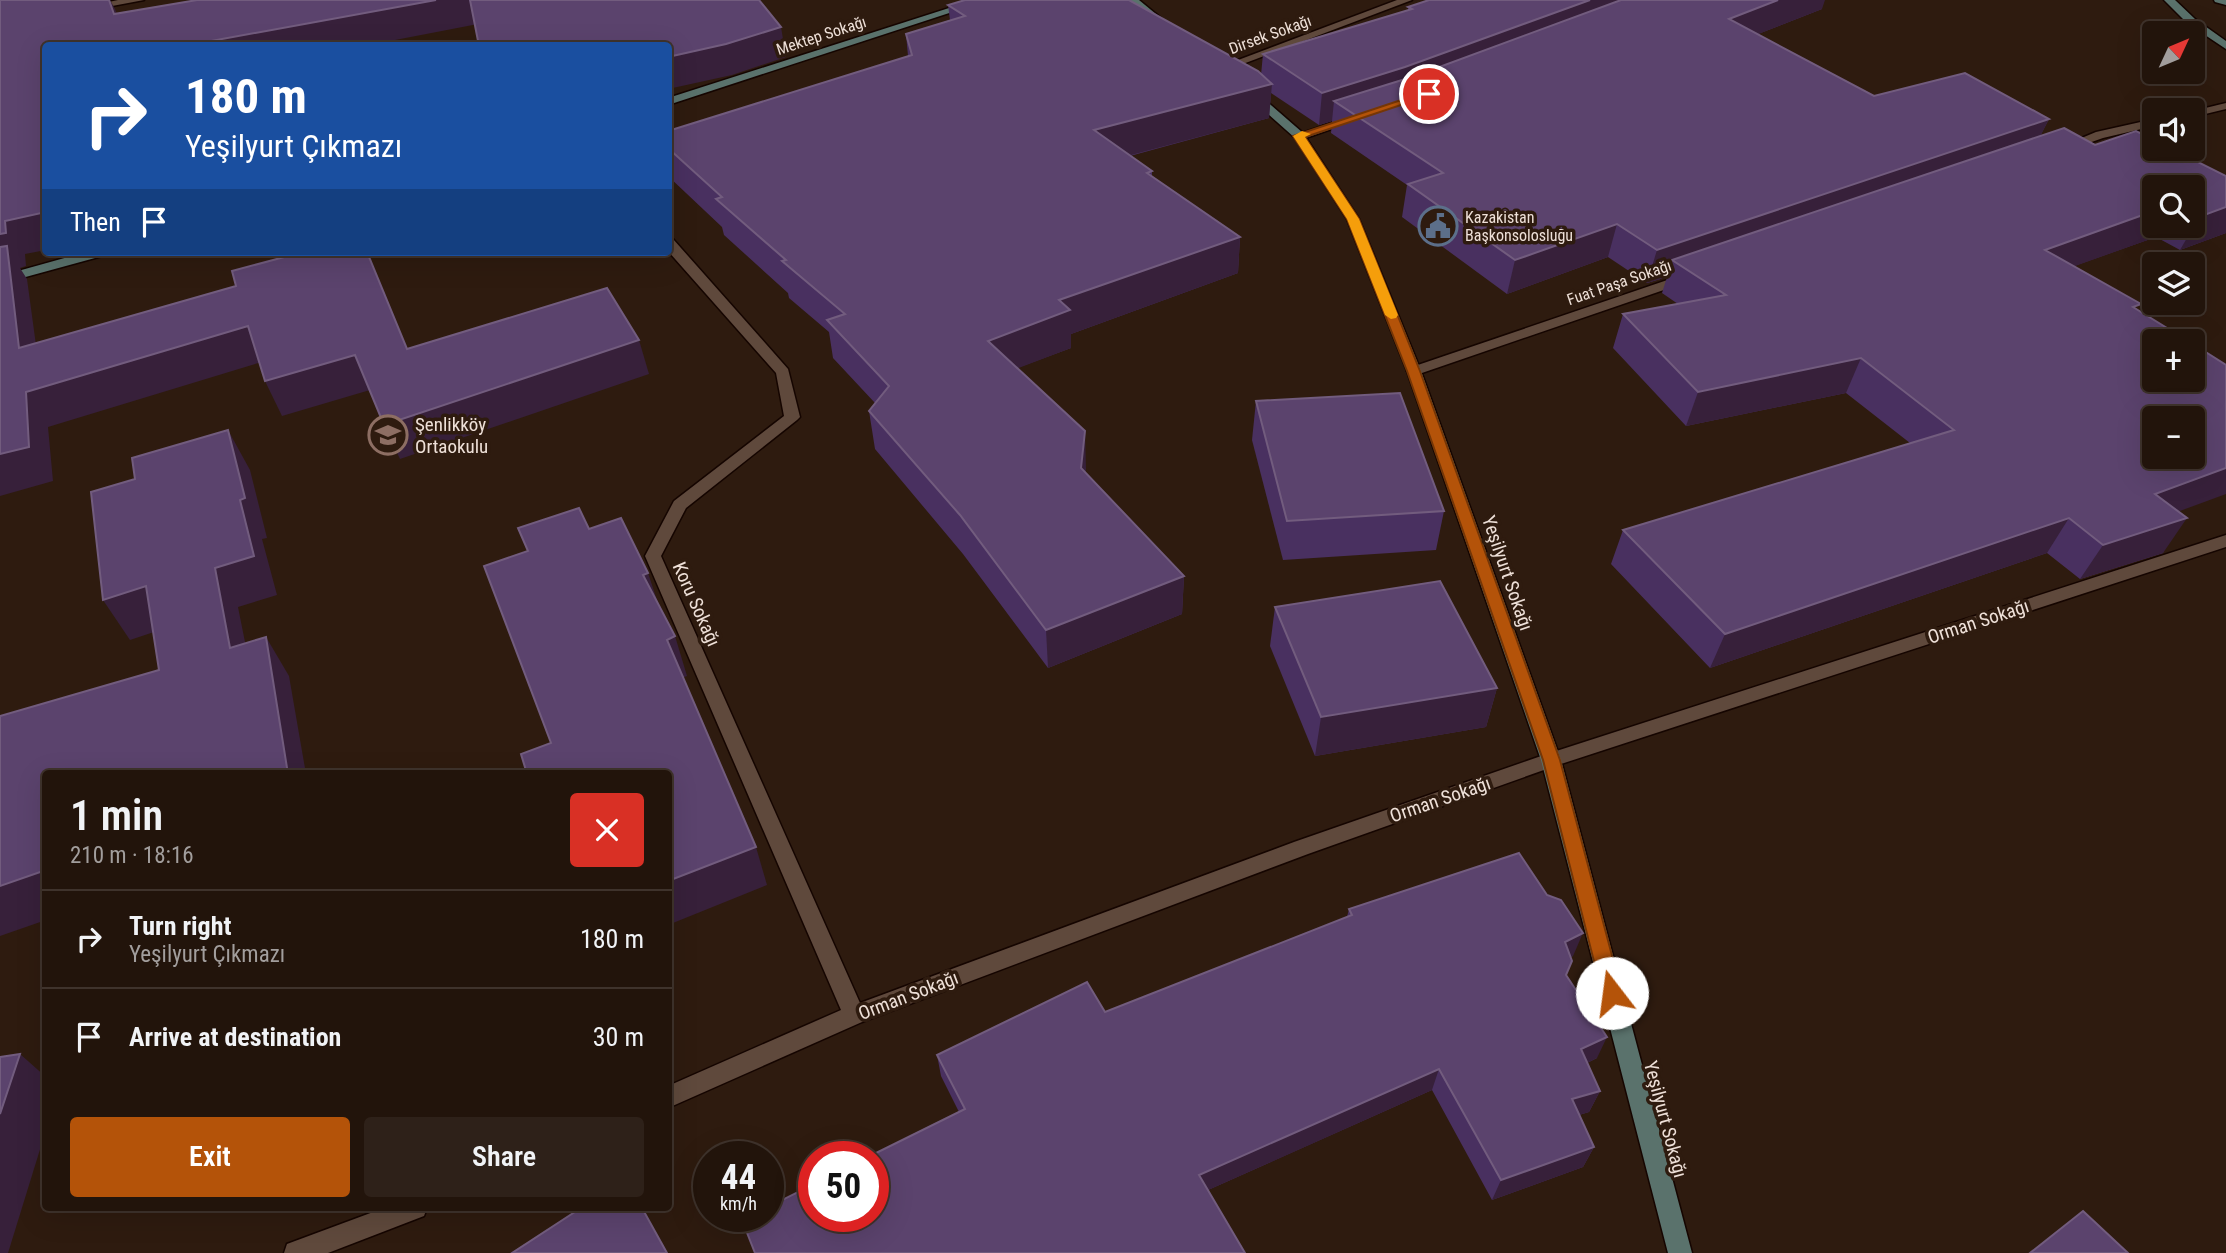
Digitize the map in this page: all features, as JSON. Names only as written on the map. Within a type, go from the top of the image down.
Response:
[{"type":"main road","name":"Mektep Sokağı","points":[[672,102],[984,0]]},
{"type":"main road","points":[[1132,0],[1172,30]]},
{"type":"main road","points":[[2169,0],[2191,21],[2226,46]]},
{"type":"main road","points":[[2219,0],[2226,2]]},
{"type":"main road","name":"Yeşilyurt Sokağı","points":[[1218,64],[1299,136],[1353,219],[1414,371],[1551,760],[1680,1253]]},
{"type":"main road","points":[[0,280],[87,256]]},
{"type":"street","points":[[76,9],[139,0]]},
{"type":"street","name":"Dirsek Sokağı","points":[[1218,64],[1407,0]]},
{"type":"street","points":[[2205,111],[2226,106]]},
{"type":"street","points":[[1299,136],[1365,115]]},
{"type":"street","points":[[2048,153],[2100,135],[2142,126]]},
{"type":"street","name":"Koru Sokağı","points":[[672,247],[783,372],[792,417],[680,505],[653,556],[854,1015]]},
{"type":"street","name":"Fuat Paşa Sokağı","points":[[1414,371],[1704,271]]},
{"type":"street","name":"Orman Sokağı","points":[[672,1095],[854,1015],[1301,848],[1551,760],[2226,541]]},
{"type":"street","points":[[296,1253],[407,1211]]},
{"type":"building","points":[[0,0],[109,0],[114,14],[197,0],[436,0],[206,42],[42,42],[42,213],[5,221],[6,233],[0,234]]},
{"type":"building","points":[[470,0],[759,0],[781,27],[726,44],[672,56],[672,42],[478,42]]},
{"type":"building","points":[[965,0],[1129,0],[1258,71],[1272,84],[1094,130],[1152,171],[1147,173],[1240,237],[1059,300],[1070,310],[988,341],[1085,431],[1081,468],[1184,576],[1046,630],[960,515],[869,411],[889,386],[827,320],[845,314],[782,261],[786,260],[716,199],[722,197],[672,152],[672,130],[912,55],[906,34],[965,16],[948,5]]},
{"type":"building","points":[[1429,0],[1590,0],[1405,67],[1322,93],[1263,54],[1412,9],[1408,7]]},
{"type":"building","points":[[1621,0],[1778,0],[1729,19],[1874,96],[1965,73],[2049,119],[1657,250],[1617,224],[1515,260],[1408,184],[1443,173],[1334,101],[1415,76]]},
{"type":"building","points":[[2064,128],[2095,145],[2136,131],[2142,134],[2142,161],[2196,161],[2226,176],[2226,207],[2205,215],[2205,175],[2142,175],[2142,215],[2045,250],[2141,304],[2133,307],[2169,329],[2142,329],[2142,392],[2205,392],[2205,352],[2226,365],[2226,468],[2155,494],[2187,518],[2103,545],[2069,518],[1725,634],[1623,530],[1954,430],[1861,358],[1698,392],[1623,314],[1726,295],[1672,260]]},
{"type":"building","points":[[7,246],[19,348],[236,286],[232,271],[288,256],[369,256],[407,349],[607,288],[639,340],[384,425],[355,355],[265,381],[248,326],[26,392],[29,447],[0,454],[0,247]]},
{"type":"building","points":[[1400,393],[1444,511],[1287,521],[1256,401]]},
{"type":"building","points":[[228,430],[245,498],[240,500],[254,556],[215,568],[230,648],[266,637],[287,770],[42,770],[42,871],[0,886],[0,716],[159,670],[146,586],[103,600],[91,492],[135,479],[132,458]]},
{"type":"building","points":[[579,508],[589,529],[621,518],[648,573],[643,575],[675,636],[667,640],[756,847],[672,879],[672,770],[526,770],[521,754],[551,743],[484,566],[528,551],[518,528]]},
{"type":"building","points":[[1440,581],[1497,688],[1321,717],[1275,607]]},
{"type":"building","points":[[1519,853],[1547,895],[1561,900],[1583,933],[1565,942],[1572,961],[1566,975],[1607,1037],[1581,1049],[1600,1091],[1572,1099],[1594,1147],[1501,1180],[1439,1069],[1199,1175],[1245,1253],[755,1253],[747,1232],[784,1232],[784,1199],[798,1192],[798,1232],[889,1232],[889,1147],[965,1109],[937,1055],[1087,982],[1105,1012],[1352,915],[1349,909]]},
{"type":"building","points":[[20,1054],[0,1114],[0,1057]]},
{"type":"building","points":[[576,1211],[644,1211],[667,1253],[512,1253]]},
{"type":"building","points":[[2083,1211],[2128,1253],[2030,1253]]},
{"type":"slow traffic","points":[[1306,134],[1299,136],[1353,219],[1391,315]]},
{"type":"place","name":"Kazakistan Başkonsolosluğu","points":[[1438,226]]},
{"type":"place","name":"Şenlikköy Ortaokulu","points":[[388,435]]},
{"type":"route","points":[[1429,94],[1299,136],[1353,219],[1414,371],[1551,760],[1612,993]]}]
